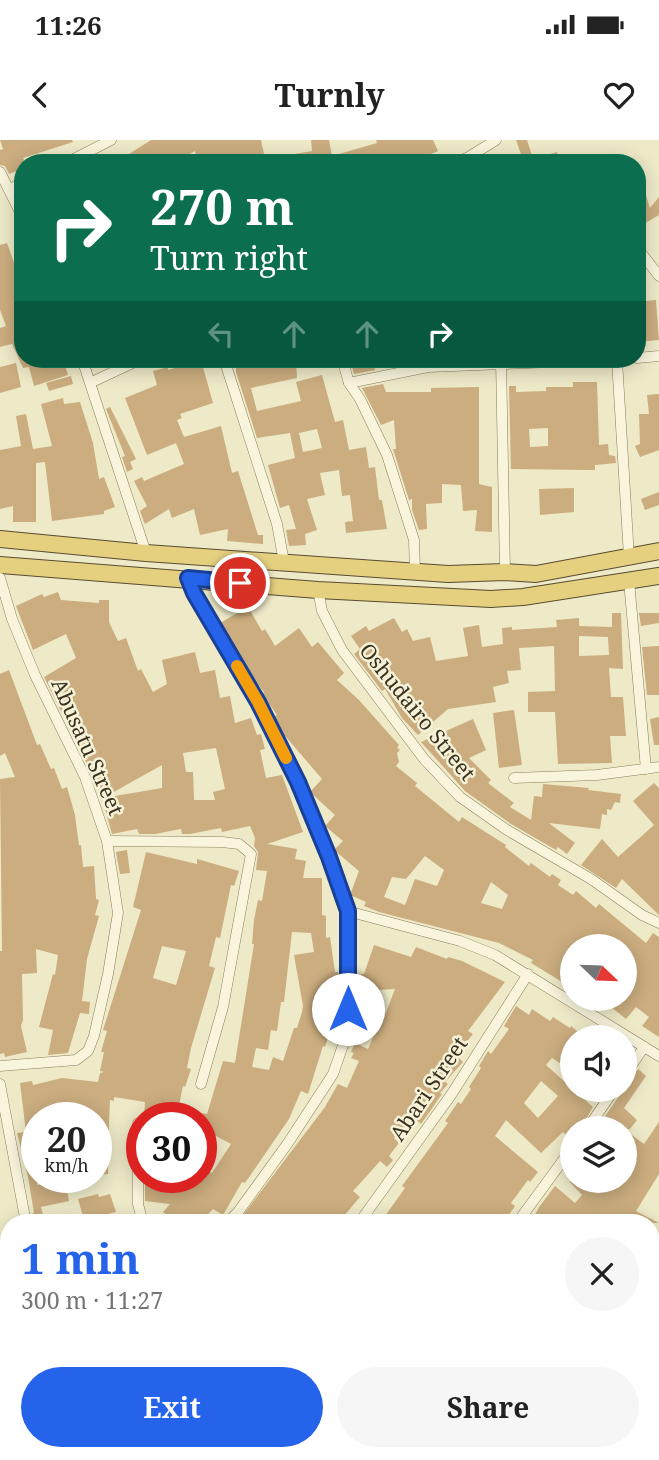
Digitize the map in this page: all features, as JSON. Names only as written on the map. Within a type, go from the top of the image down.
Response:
[{"type":"highway","points":[[0,539],[146,553],[415,572],[536,574],[659,551]]},
{"type":"highway","points":[[0,565],[318,590],[491,599],[523,597],[659,576]]},
{"type":"street","points":[[84,154],[111,140]]},
{"type":"street","points":[[476,154],[496,140]]},
{"type":"street","points":[[0,172],[14,200]]},
{"type":"street","points":[[9,189],[14,187]]},
{"type":"street","points":[[646,259],[659,276]]},
{"type":"street","points":[[86,368],[146,553]]},
{"type":"street","points":[[92,382],[122,368]]},
{"type":"street","points":[[227,368],[277,524],[284,562]]},
{"type":"street","points":[[345,368],[349,383],[360,399],[387,455],[414,540],[415,572]]},
{"type":"street","points":[[349,383],[423,368]]},
{"type":"street","points":[[501,368],[505,572]]},
{"type":"street","points":[[617,368],[629,557]]},
{"type":"street","name":"Abusatu Street","points":[[0,578],[12,619],[35,675],[85,776],[107,841],[118,913],[106,987],[88,1051],[76,1060],[0,1066]]},
{"type":"street","points":[[188,578],[194,593],[258,702],[298,782],[348,911],[348,1031],[333,1074],[288,1143],[236,1214]]},
{"type":"street","points":[[629,581],[646,769]]},
{"type":"street","name":"Oshudairo Street","points":[[318,590],[322,611],[342,650],[424,759],[460,797],[507,830],[659,923]]},
{"type":"street","points":[[514,778],[597,775],[659,767]]},
{"type":"street","points":[[107,841],[222,842],[239,844],[251,854],[223,1007],[201,1084]]},
{"type":"street","points":[[348,911],[460,941],[495,955],[659,1056]]},
{"type":"street","name":"Abari Street","points":[[365,1214],[451,1095],[528,974]]},
{"type":"street","points":[[637,1057],[644,1047]]},
{"type":"street","points":[[0,1084],[4,1118],[24,1214]]},
{"type":"street","points":[[524,1214],[560,1165]]},
{"type":"street","points":[[138,1193],[141,1214]]},
{"type":"building","points":[[0,140],[73,142],[36,154],[14,154],[14,172],[9,174],[5,166],[0,165],[0,150],[3,149]]},
{"type":"building","points":[[151,140],[261,140],[264,154],[196,154],[195,151],[190,154],[129,154]]},
{"type":"building","points":[[311,140],[329,140],[332,154],[294,154],[312,151]]},
{"type":"building","points":[[376,140],[433,140],[438,151],[431,154],[339,154],[377,143]]},
{"type":"building","points":[[516,140],[527,140],[531,154],[521,154]]},
{"type":"building","points":[[646,195],[650,208],[659,197],[659,215],[646,223]]},
{"type":"building","points":[[7,243],[14,262],[14,348],[12,344],[0,347],[0,328],[6,326],[0,310],[0,245]]},
{"type":"building","points":[[656,300],[659,340],[646,341],[646,301]]},
{"type":"building","points":[[14,364],[21,387],[0,393],[0,367]]},
{"type":"building","points":[[29,368],[66,368],[68,375],[34,386]]},
{"type":"building","points":[[164,368],[203,368],[213,403],[180,414],[182,418],[177,420],[184,437],[221,426],[232,473],[238,471],[258,535],[263,535],[263,544],[227,541],[228,529],[200,535],[194,509],[172,518],[169,509],[145,524],[140,511],[147,506],[134,481],[142,477],[144,481],[184,464],[176,443],[147,455],[125,398],[157,385],[153,371]]},
{"type":"building","points":[[236,368],[296,368],[297,378],[251,388],[257,411],[301,401],[296,382],[322,375],[335,422],[343,420],[349,450],[366,447],[369,468],[375,467],[379,500],[382,500],[387,529],[346,533],[345,522],[353,521],[350,495],[342,496],[339,470],[320,473],[325,495],[307,499],[317,530],[305,534],[306,545],[289,546],[286,530],[296,529],[289,505],[280,508],[268,465],[295,458],[290,433],[257,438]],"holes":[[[317,429],[322,448],[303,452],[299,433]]]},
{"type":"building","points":[[352,368],[375,368],[375,370],[354,374]]},
{"type":"building","points":[[71,376],[73,384],[49,391],[46,383]]},
{"type":"building","points":[[573,382],[597,382],[599,445],[608,444],[609,455],[615,456],[616,463],[595,465],[595,470],[511,469],[509,386],[516,386],[516,392],[546,391],[546,387],[573,387]],"holes":[[[548,428],[548,446],[530,447],[529,429]]]},
{"type":"building","points":[[383,384],[386,392],[431,392],[431,388],[479,387],[479,484],[492,487],[492,532],[475,531],[477,510],[463,511],[461,485],[442,484],[442,503],[426,504],[427,529],[419,530],[412,510],[412,499],[409,500],[393,449],[396,449],[394,420],[381,425],[362,388]]},
{"type":"building","points":[[659,394],[659,450],[640,457],[635,446],[640,444],[639,414],[649,414],[647,395]]},
{"type":"building","points":[[63,398],[64,404],[80,402],[93,443],[99,479],[104,477],[115,507],[104,511],[104,514],[52,521],[45,462],[36,463],[36,522],[13,522],[13,506],[0,509],[0,450],[21,446],[16,416],[26,414],[33,449],[52,446],[41,404]]},
{"type":"building","points":[[110,407],[136,459],[130,462],[133,469],[127,472],[122,457],[125,456],[106,409]]},
{"type":"building","points":[[574,488],[574,512],[540,515],[539,489]]},
{"type":"building","points":[[659,492],[659,505],[645,510],[641,499]]},
{"type":"building","points":[[58,592],[61,600],[99,603],[99,600],[109,600],[109,622],[118,641],[126,638],[138,671],[141,669],[153,692],[167,684],[162,660],[195,652],[200,673],[215,670],[220,698],[230,696],[235,723],[251,718],[257,735],[261,734],[265,749],[260,750],[266,778],[282,775],[303,832],[267,844],[297,849],[295,859],[306,861],[303,878],[322,878],[322,915],[326,916],[326,938],[330,937],[335,972],[338,972],[340,980],[340,997],[332,999],[334,1018],[308,1094],[301,1091],[289,1119],[245,1183],[242,1182],[224,1214],[213,1209],[208,1214],[165,1214],[163,1212],[170,1204],[145,1201],[145,1193],[217,1193],[217,1165],[231,1144],[217,1137],[217,1102],[211,1102],[223,1061],[235,1063],[254,944],[254,920],[258,900],[262,901],[267,871],[256,870],[258,852],[250,826],[222,832],[221,828],[190,834],[182,834],[181,829],[139,834],[137,829],[112,834],[92,774],[44,677],[76,658],[66,634],[33,650],[16,606],[42,594],[44,597]],"holes":[[[216,748],[225,789],[213,792],[215,800],[194,800],[193,772],[186,772],[183,753]],[[162,765],[162,788],[103,798]],[[292,932],[311,933],[314,952],[294,955],[303,1006],[283,1061],[273,1057],[269,1070],[252,1067],[256,1048],[268,1050],[271,1030],[277,1031],[281,1002],[284,1002]]]},
{"type":"building","points":[[248,607],[262,631],[265,629],[275,646],[299,628],[312,647],[318,642],[344,673],[337,680],[359,700],[399,745],[399,762],[396,766],[417,783],[415,786],[459,822],[462,817],[506,845],[505,847],[529,866],[531,863],[550,877],[552,874],[561,880],[558,885],[573,895],[576,891],[596,908],[599,904],[635,934],[560,934],[560,981],[531,963],[533,960],[499,943],[364,906],[366,902],[350,895],[359,871],[334,850],[343,841],[325,826],[335,815],[310,792],[322,779],[280,730],[274,717],[277,715],[220,623]],"holes":[[[425,856],[444,870],[437,886],[415,879],[405,905],[384,897],[392,877],[406,879]],[[491,882],[508,895],[502,909],[481,903]]]},
{"type":"building","points":[[612,613],[621,613],[623,669],[609,668],[611,697],[623,697],[626,736],[610,736],[612,763],[558,764],[555,712],[528,712],[528,692],[555,691],[554,646],[519,648],[521,670],[507,671],[509,683],[493,687],[496,702],[448,709],[418,735],[402,718],[385,689],[382,691],[354,654],[360,649],[351,636],[366,626],[369,631],[394,618],[402,632],[407,629],[413,641],[430,637],[436,661],[468,656],[463,628],[479,625],[482,647],[503,644],[502,628],[512,627],[512,630],[557,627],[556,620],[579,618],[579,626],[612,627]],"holes":[[[579,636],[608,637],[609,655],[579,656]]]},
{"type":"building","points":[[639,613],[659,613],[659,623],[641,626]]},
{"type":"building","points":[[659,646],[659,695],[647,695],[642,647]]},
{"type":"building","points":[[9,670],[37,745],[40,744],[51,769],[54,768],[62,789],[67,787],[81,845],[83,867],[94,866],[96,899],[99,900],[95,915],[99,916],[87,959],[82,1001],[90,1002],[89,1014],[80,1013],[68,1053],[48,1055],[53,1030],[39,1027],[53,974],[55,975],[58,955],[36,949],[37,973],[22,974],[21,1026],[27,1052],[5,1057],[4,1053],[0,1054],[0,779],[15,777],[5,753],[0,756],[0,674]]},
{"type":"building","points":[[514,710],[522,765],[499,768],[493,713]]},
{"type":"building","points":[[659,717],[659,745],[654,745],[650,719]]},
{"type":"building","points":[[473,719],[486,750],[469,758],[491,780],[488,783],[514,803],[510,807],[531,820],[534,796],[542,797],[543,784],[621,794],[620,803],[615,802],[611,810],[607,809],[607,815],[602,814],[600,829],[549,823],[575,843],[567,854],[558,847],[556,850],[511,824],[465,791],[421,742]]},
{"type":"building","points":[[654,783],[659,788],[659,915],[622,879],[616,888],[581,865],[602,839],[618,857],[654,825],[633,801]]},
{"type":"building","points":[[127,850],[130,873],[120,874],[116,852]]},
{"type":"building","points":[[146,852],[197,864],[197,859],[239,871],[234,886],[231,885],[220,938],[216,937],[209,966],[215,968],[191,1048],[187,1068],[191,1069],[180,1102],[145,1102],[114,1097],[114,1101],[110,1102],[22,1102],[20,1083],[32,1081],[33,1085],[62,1078],[98,1082],[100,1073],[104,1072],[100,1071],[104,1052],[101,1052],[107,1031],[103,1030],[141,910],[133,907]],"holes":[[[162,946],[186,951],[176,985],[153,978]]]},
{"type":"building","points":[[653,933],[659,937],[659,1037],[642,1026],[649,1017],[637,1008],[637,936],[646,943]]},
{"type":"building","points":[[374,945],[411,957],[416,947],[447,959],[448,957],[462,961],[505,982],[468,1031],[473,1034],[456,1055],[463,1062],[445,1082],[448,1084],[440,1093],[442,1094],[421,1124],[413,1117],[394,1138],[399,1143],[389,1156],[393,1160],[387,1167],[380,1161],[353,1191],[360,1197],[346,1214],[244,1214],[325,1107],[338,1084],[347,1088],[359,1061],[351,1058],[355,1043],[368,1049],[382,1017],[384,1018],[395,989],[362,991],[361,974],[364,974]]},
{"type":"building","points":[[516,1006],[529,1015],[532,1009],[550,1021],[553,1017],[565,1025],[560,1025],[560,1063],[552,1058],[546,1065],[560,1078],[560,1102],[587,1102],[593,1107],[588,1116],[560,1116],[560,1135],[541,1153],[506,1120],[495,1136],[538,1172],[530,1182],[528,1180],[511,1203],[515,1206],[509,1214],[386,1214],[405,1188],[402,1186],[448,1123],[445,1121],[471,1089],[469,1087],[488,1051],[491,1054],[509,1029],[504,1026]],"holes":[[[541,1081],[558,1096],[538,1118],[524,1103]]]},
{"type":"building","points":[[617,1012],[632,1012],[626,1019]]},
{"type":"building","points":[[637,1070],[646,1076],[637,1089]]},
{"type":"building","points":[[615,1102],[628,1102],[624,1108],[633,1116],[605,1116]]},
{"type":"building","points":[[659,1122],[659,1174],[636,1211],[642,1214],[536,1214],[555,1186],[575,1203],[582,1195],[580,1193],[637,1193],[637,1139],[644,1144]]},
{"type":"building","points":[[17,1133],[21,1133],[21,1149]]},
{"type":"building","points":[[31,1193],[67,1193],[69,1201],[41,1207],[43,1214],[32,1214]]},
{"type":"building","points":[[110,1194],[116,1212],[82,1214],[78,1199]]},
{"type":"slow traffic","points":[[237,666],[286,758]]},
{"type":"route","points":[[240,583],[188,578],[194,593],[258,702],[298,782],[329,857],[348,911],[348,1009]]}]
